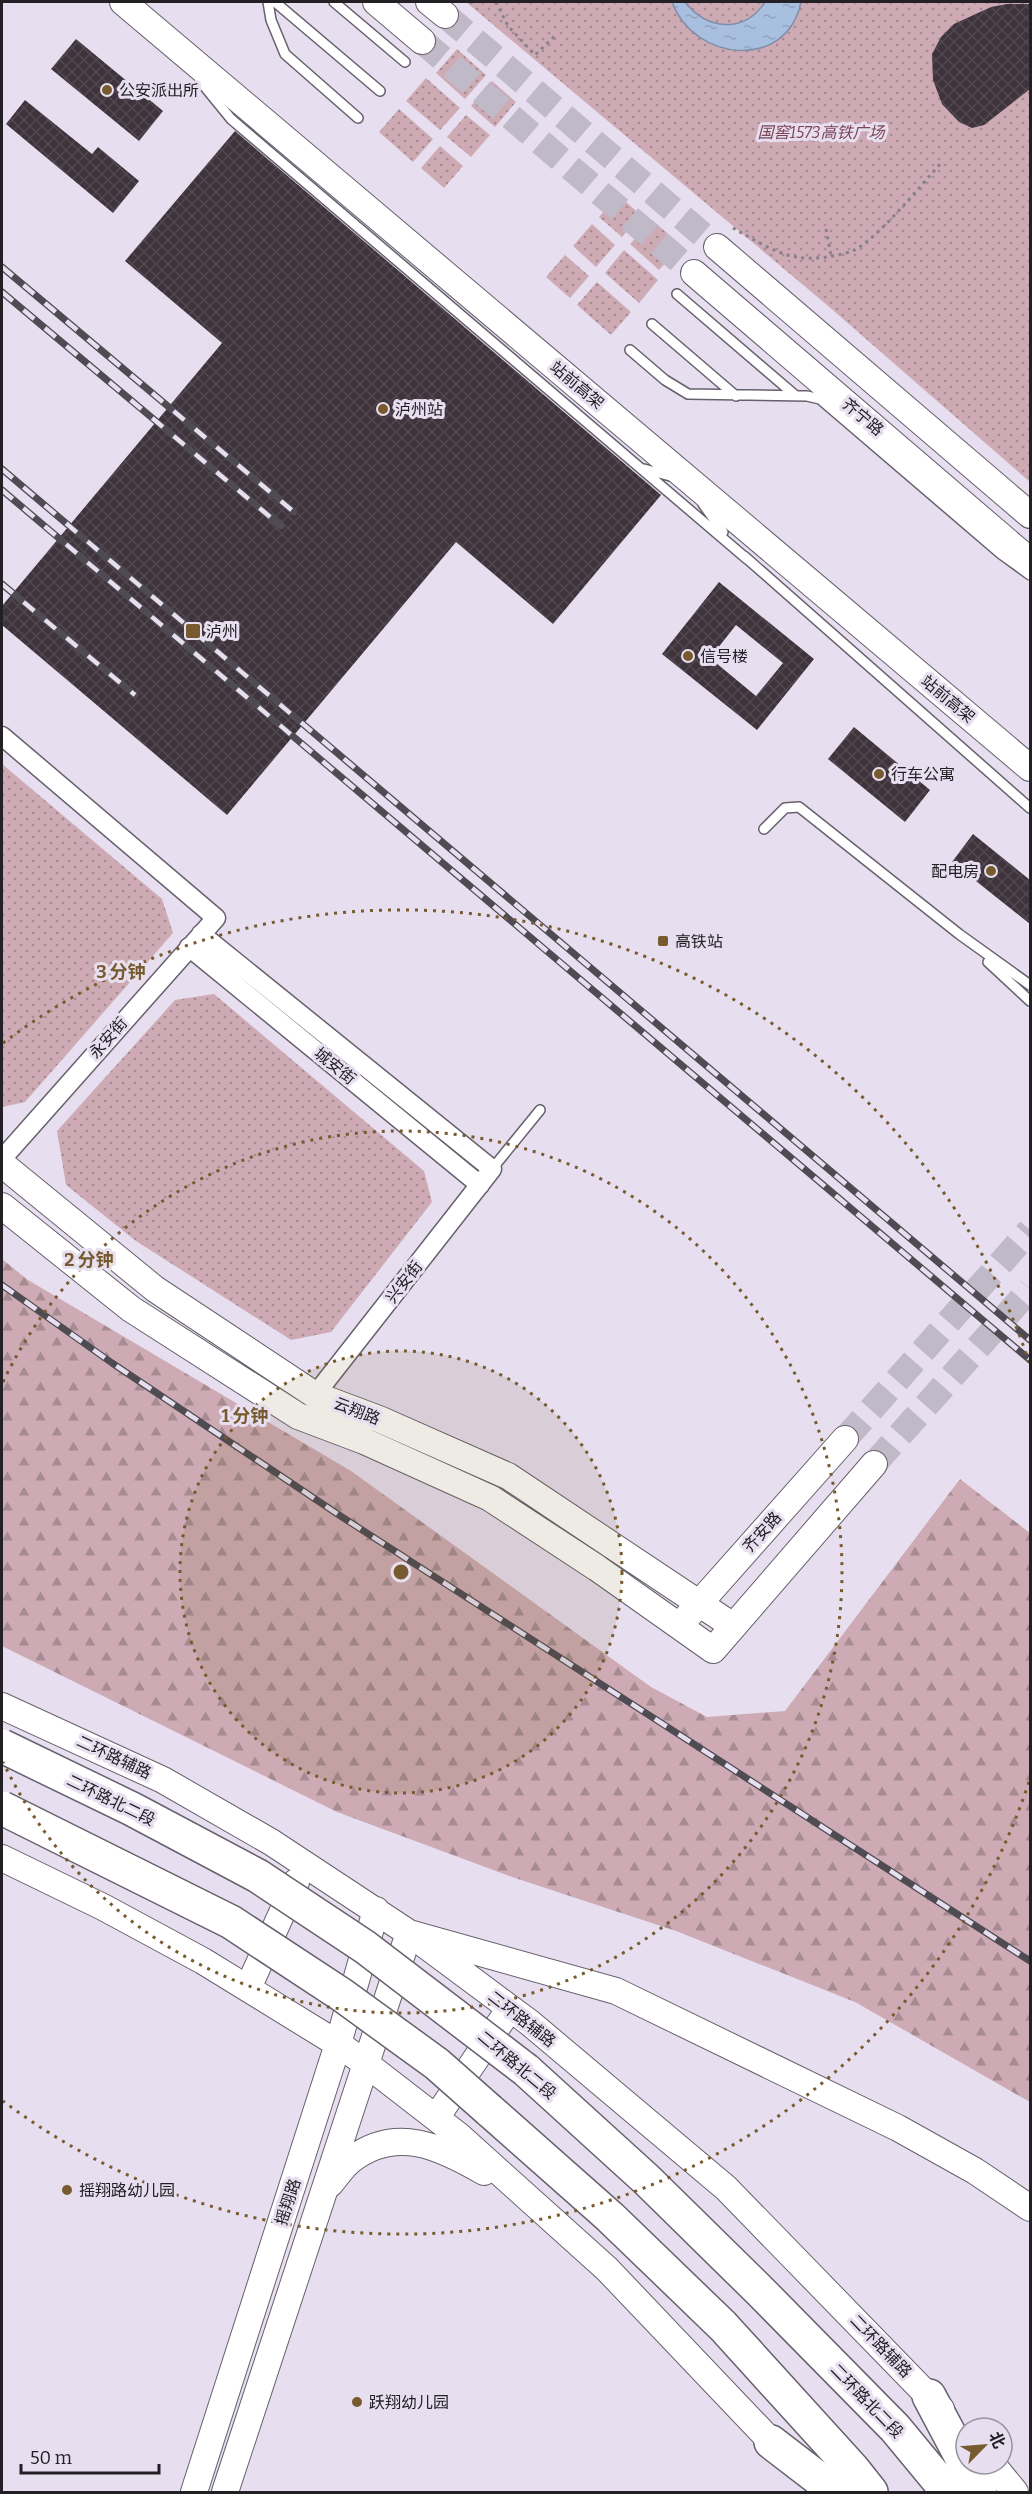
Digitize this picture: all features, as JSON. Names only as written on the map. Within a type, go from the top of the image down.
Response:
[{"type":"highway","name":"二环路北二段","points":[[2,1746],[132,1809],[258,1876],[356,1941],[526,2070],[647,2180],[895,2428],[948,2493]]},
{"type":"highway","points":[[2,1808],[231,1922],[342,1995],[437,2064],[610,2217],[723,2326],[872,2493]]},
{"type":"highway","points":[[929,2396],[980,2493]]},
{"type":"highway","points":[[771,2442],[836,2493]]},
{"type":"street","name":"站前高架","points":[[123,2],[1030,768]]},
{"type":"street","points":[[376,2],[422,41]]},
{"type":"street","name":"齐宁路","points":[[717,247],[1030,515]]},
{"type":"street","name":"齐宁路","points":[[694,273],[1030,561]]},
{"type":"street","name":"永安街","points":[[2,736],[216,918],[2,1159]]},
{"type":"street","name":"城安街","points":[[195,941],[492,1170]]},
{"type":"street","name":"城安街","points":[[195,941],[480,1185]]},
{"type":"street","name":"云翔路","points":[[2,1164],[155,1289],[315,1395],[379,1419],[508,1476],[733,1626],[714,1650],[597,1568],[490,1498],[364,1441],[298,1416],[131,1309],[2,1206]]},
{"type":"street","name":"兴安街","points":[[315,1395],[492,1170]]},
{"type":"street","name":"齐安路","points":[[679,1627],[844,1438]]},
{"type":"street","points":[[733,1626],[874,1464]]},
{"type":"street","name":"二环路辅路","points":[[2,1706],[163,1780],[304,1863],[409,1933],[510,2008],[726,2188],[954,2422]]},
{"type":"street","points":[[2,1858],[103,1907],[248,1988],[338,2044],[458,2135],[607,2269],[819,2493]]},
{"type":"street","points":[[248,1988],[304,1863]]},
{"type":"street","name":"摇翔路","points":[[194,2493],[338,2044],[376,1910]]},
{"type":"street","points":[[409,1933],[616,1992],[898,2128],[975,2171],[1030,2208]]},
{"type":"street","name":"摇翔路","points":[[225,2493],[409,1933]]},
{"type":"street","points":[[435,2118],[510,2008]]},
{"type":"street","points":[[322,2194],[350,2161],[373,2146],[404,2141],[435,2146],[520,2193]]},
{"type":"street","points":[[1002,2476],[1015,2493]]},
{"type":"lane","points":[[268,2],[271,20],[285,54],[358,117]]},
{"type":"lane","points":[[275,2],[380,91]]},
{"type":"lane","points":[[334,2],[405,62]]},
{"type":"lane","points":[[175,44],[231,119],[747,559],[1030,808]]},
{"type":"lane","points":[[677,294],[796,396]]},
{"type":"lane","points":[[652,324],[736,396]]},
{"type":"lane","points":[[630,350],[665,380],[688,394],[796,396],[820,399],[1001,554],[1030,575]]},
{"type":"lane","points":[[641,468],[692,482],[716,525],[747,559]]},
{"type":"lane","points":[[764,829],[785,808],[799,807],[959,934],[1030,985]]},
{"type":"lane","points":[[959,934],[1030,1001]]},
{"type":"lane","points":[[492,1170],[540,1110]]},
{"type":"path","points":[[496,2],[508,26],[535,55],[556,35]]},
{"type":"path","points":[[733,228],[771,248],[796,257],[817,258],[853,250],[882,227],[941,163]]},
{"type":"path","points":[[826,229],[831,255]]},
{"type":"green space","name":"国窖1573高铁广场","points":[[466,2],[1030,2],[1030,482],[827,305]]},
{"type":"green space","points":[[457,49],[486,75],[465,99],[436,73]]},
{"type":"green space","points":[[426,78],[460,108],[440,130],[406,101]]},
{"type":"green space","points":[[492,81],[516,102],[495,127],[471,106]]},
{"type":"green space","points":[[399,109],[433,139],[413,162],[379,132]]},
{"type":"green space","points":[[466,115],[490,135],[471,157],[447,137]]},
{"type":"green space","points":[[440,146],[463,166],[444,188],[421,168]]},
{"type":"green space","points":[[618,195],[641,215],[622,237],[599,217]]},
{"type":"green space","points":[[652,220],[681,245],[659,270],[630,244]]},
{"type":"green space","points":[[592,224],[615,245],[596,267],[573,246]]},
{"type":"green space","points":[[624,250],[658,280],[639,303],[605,273]]},
{"type":"green space","points":[[565,255],[589,276],[570,298],[546,277]]},
{"type":"green space","points":[[597,282],[631,312],[611,335],[577,305]]},
{"type":"green space","points":[[2,764],[162,899],[173,933],[25,1102],[2,1107]]},
{"type":"green space","points":[[214,994],[424,1171],[432,1202],[331,1332],[291,1340],[136,1241],[66,1185],[57,1131],[175,1000]]},
{"type":"green space","points":[[2,1259],[28,1280],[351,1471],[651,1687],[707,1717],[785,1711],[960,1479],[1030,1533],[1030,2102],[855,2002],[676,1931],[512,1877],[337,1812],[2,1646]]},
{"type":"water","points":[[672,2],[685,2],[704,18],[725,25],[747,19],[765,2],[801,2],[792,24],[778,40],[760,48],[740,50],[719,47],[699,37],[683,22]]},
{"type":"building","points":[[1030,4],[1030,89],[984,125],[972,128],[959,122],[942,104],[933,80],[932,54],[941,37],[954,24],[991,7]]},
{"type":"building","name":"公安派出所","points":[[76,39],[163,111],[139,141],[51,69]]},
{"type":"building","points":[[25,100],[92,154],[98,147],[139,181],[113,213],[6,124]]},
{"type":"building","name":"泸州站","points":[[235,131],[661,495],[553,624],[456,542],[227,815],[2,625],[2,606],[222,343],[125,261]]},
{"type":"building","name":"信号楼","points":[[719,582],[814,659],[757,730],[662,654]],"holes":[[[736,625],[783,663],[756,696],[710,658]]]},
{"type":"building","name":"行车公寓","points":[[854,727],[930,790],[905,822],[828,759]]},
{"type":"building","name":"配电房","points":[[973,834],[1030,880],[1030,924],[952,862]]},
{"type":"tunnel","points":[[445,15],[717,247]]},
{"type":"tunnel","points":[[422,41],[694,273]]},
{"type":"tunnel","points":[[845,1439],[1030,1230]]},
{"type":"tunnel","points":[[874,1464],[1030,1289]]},
{"type":"railway","points":[[2,267],[294,512]]},
{"type":"railway","points":[[2,292],[281,526]]},
{"type":"railway","points":[[2,469],[1030,1340]]},
{"type":"railway","points":[[2,490],[1030,1360]]},
{"type":"railway","points":[[2,584],[135,695]]},
{"type":"railway","points":[[2,1285],[112,1363],[342,1517],[1030,1961]]},
{"type":"place","name":"公安派出所","points":[[107,90]]},
{"type":"place","name":"泸州站","points":[[383,409]]},
{"type":"place","name":"泸州","points":[[193,631]]},
{"type":"place","name":"信号楼","points":[[688,656]]},
{"type":"place","name":"行车公寓","points":[[879,774]]},
{"type":"place","name":"配电房","points":[[991,871]]},
{"type":"place","name":"高铁站","points":[[663,941]]},
{"type":"place","name":"摇翔路幼儿园","points":[[67,2190]]},
{"type":"place","name":"跃翔幼儿园","points":[[357,2402]]}]
